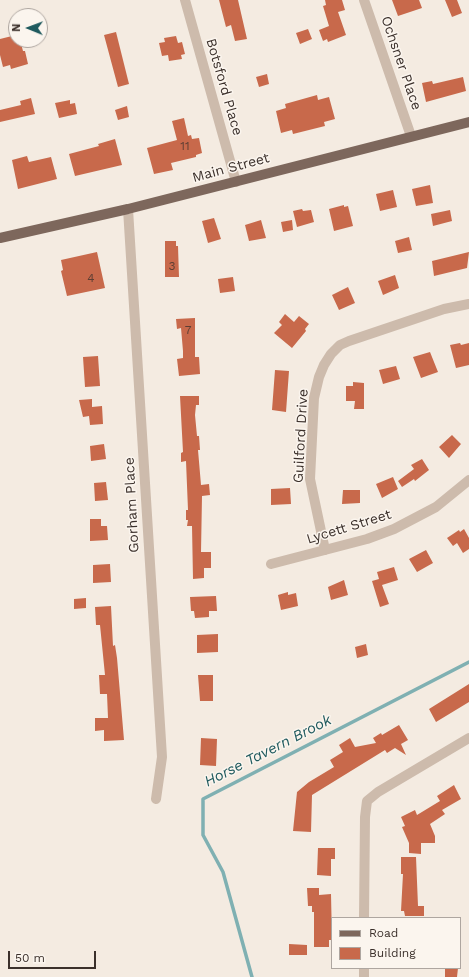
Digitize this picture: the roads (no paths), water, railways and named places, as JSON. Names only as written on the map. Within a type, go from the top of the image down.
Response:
[{"type":"main road","name":"Main Street","points":[[0,238],[128,209],[469,122]]},
{"type":"street","name":"Botsford Place","points":[[185,0],[236,182]]},
{"type":"street","name":"Ochsner Place","points":[[364,0],[411,136]]},
{"type":"street","name":"Gorham Place","points":[[128,209],[162,756],[156,800]]},
{"type":"street","name":"Guilford Drive","points":[[324,550],[310,479],[314,398],[319,377],[324,365],[331,354],[340,346],[349,341],[444,309],[469,304]]},
{"type":"street","name":"Lycett Street","points":[[271,564],[367,539],[394,529],[436,507],[469,480]]},
{"type":"street","points":[[364,917],[365,817],[367,801],[378,792],[469,738]]},
{"type":"waterway","name":"Horse Tavern Brook","points":[[252,977],[223,872],[203,835],[203,799],[469,662]]}]
